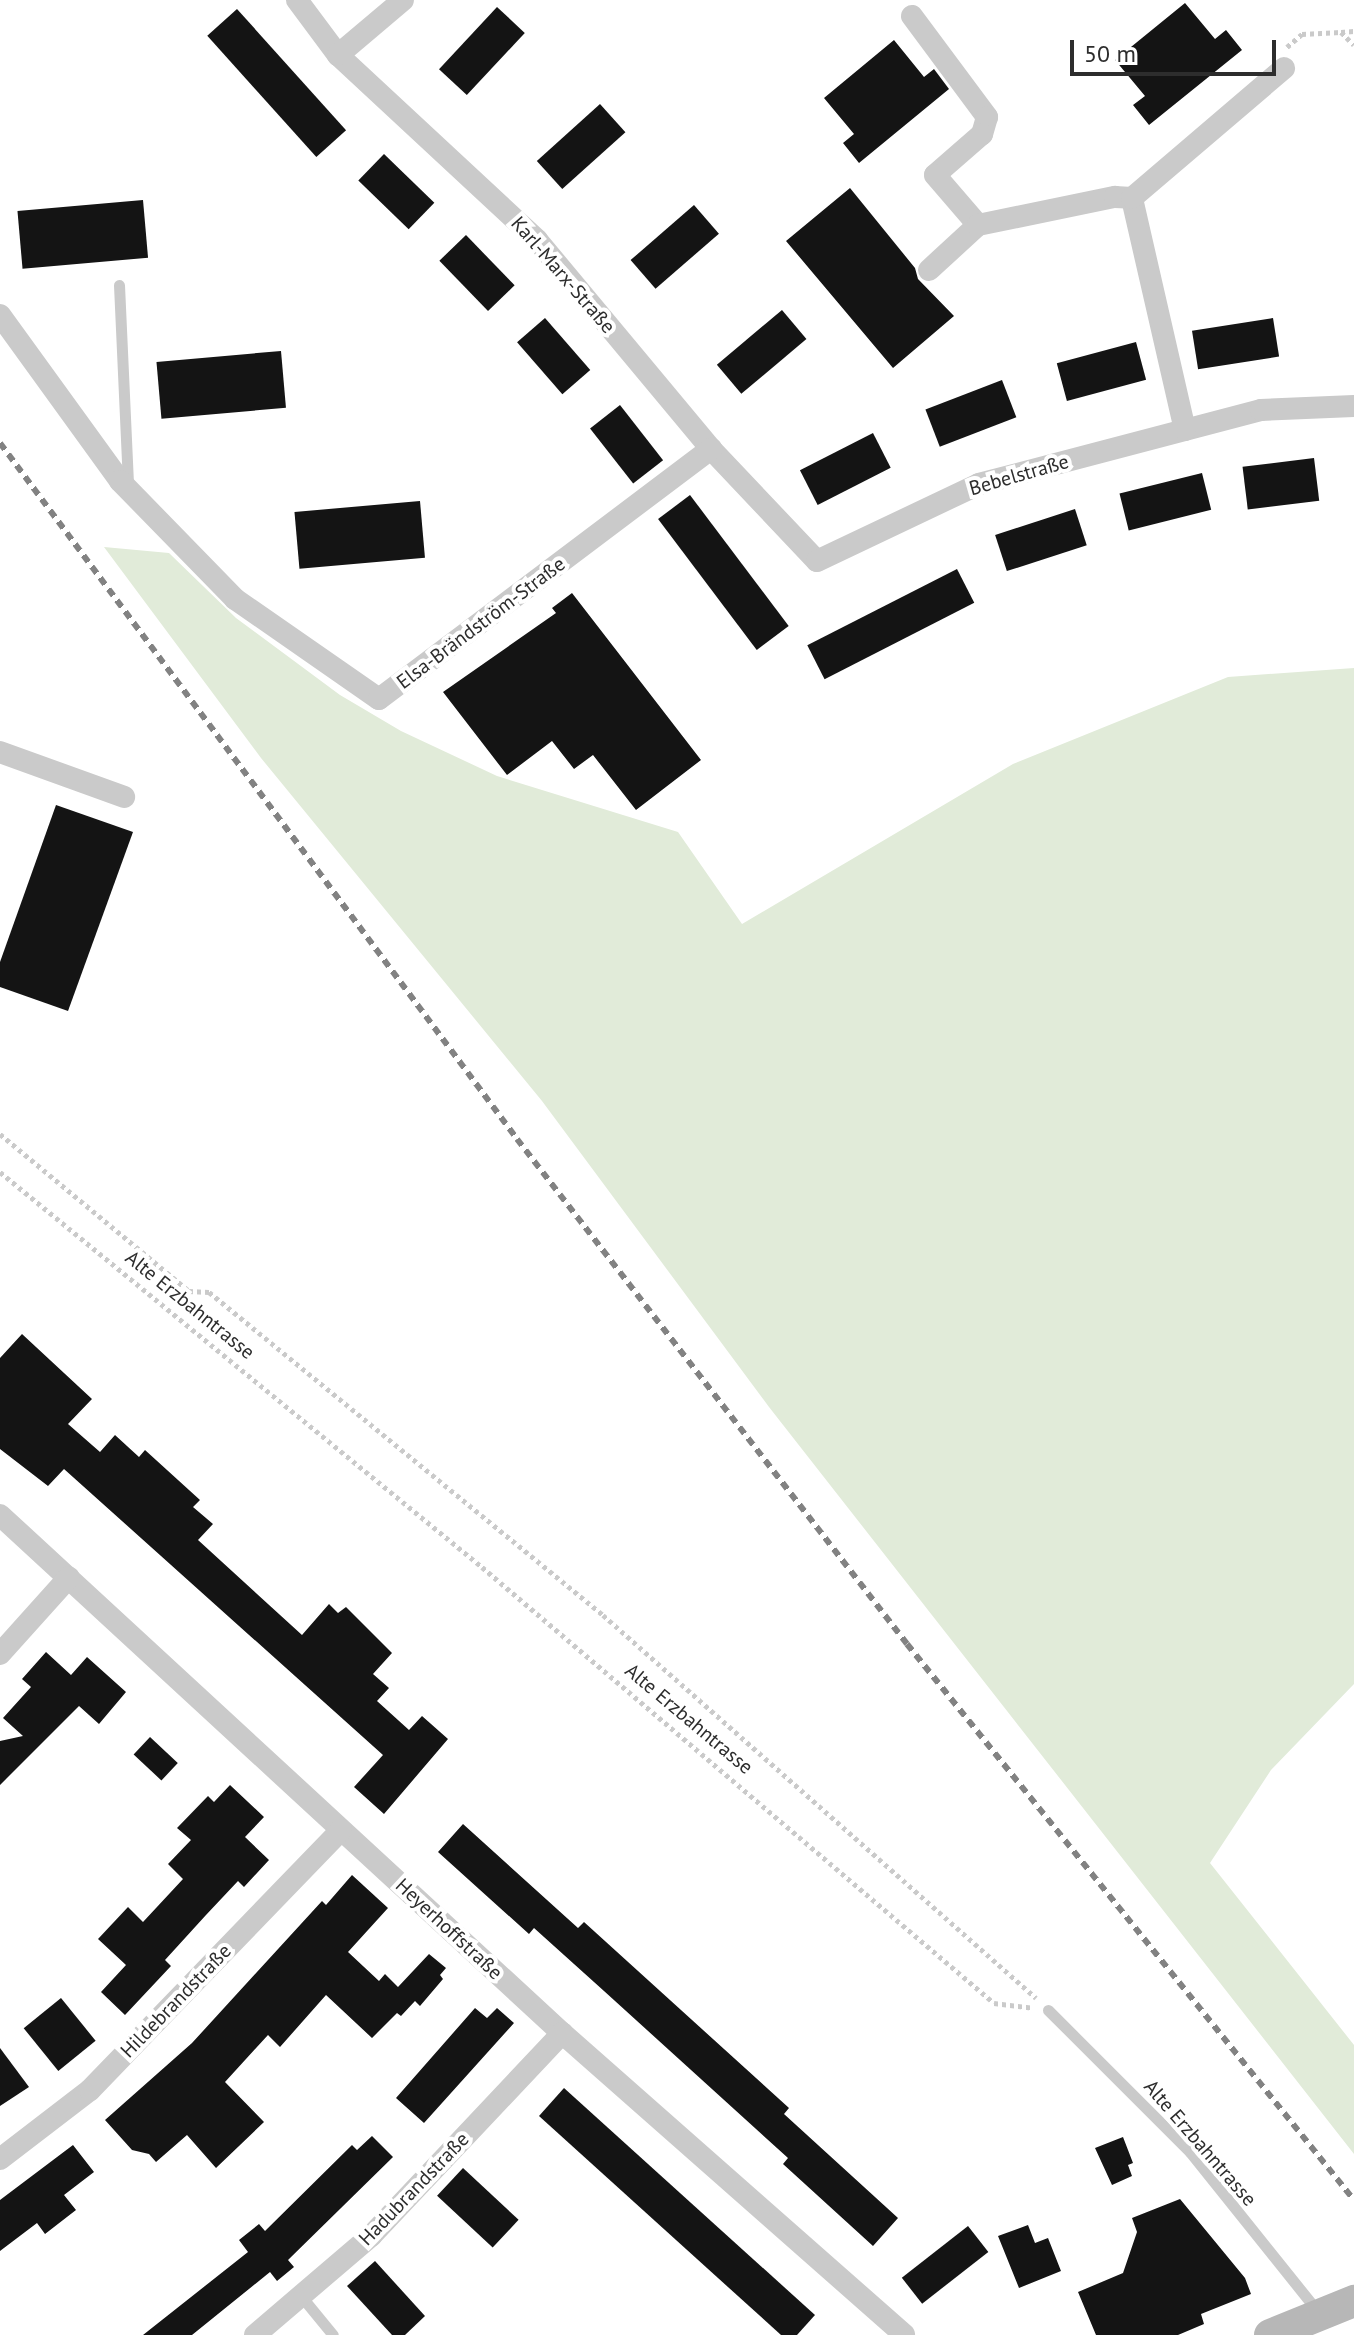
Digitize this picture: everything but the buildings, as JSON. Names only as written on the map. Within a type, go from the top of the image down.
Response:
[{"type":"street","name":"Karl-Marx-Straße","points":[[297,0],[338,55],[537,240],[711,449],[817,561]]},
{"type":"street","points":[[338,55],[403,0]]},
{"type":"street","points":[[912,16],[987,117],[982,134],[935,175],[978,225]]},
{"type":"street","points":[[929,270],[978,225],[1115,197],[1132,198],[1284,68]]},
{"type":"street","points":[[1132,198],[1185,430]]},
{"type":"street","name":"Elsa-Brändström-Straße","points":[[0,315],[128,490],[235,599],[379,699],[711,449]]},
{"type":"street","name":"Bebelstraße","points":[[817,561],[979,484],[1261,410],[1354,406]]},
{"type":"street","points":[[0,752],[124,797]]},
{"type":"street","name":"Heyerhoffstraße","points":[[0,1515],[562,2033],[904,2335]]},
{"type":"street","points":[[0,1654],[69,1577]]},
{"type":"street","name":"Hildebrandstraße","points":[[0,2159],[90,2090],[341,1830]]},
{"type":"street","name":"Hadubrandstraße","points":[[255,2335],[371,2236],[562,2033]]},
{"type":"street","points":[[1270,2335],[1354,2301]]},
{"type":"lane","points":[[119,285],[128,490]]},
{"type":"lane","name":"Alte Erzbahntrasse","points":[[1048,2010],[1190,2152],[1320,2314]]},
{"type":"lane","points":[[301,2296],[333,2335]]},
{"type":"path","points":[[1284,68],[1276,57],[1302,34],[1354,31]]},
{"type":"path","points":[[1341,32],[1354,45]]},
{"type":"path","points":[[0,1134],[189,1291],[209,1292],[603,1615],[1048,2010]]},
{"type":"path","name":"Alte Erzbahntrasse","points":[[0,1172],[482,1567],[994,2003],[1048,2010]]},
{"type":"green space","points":[[104,547],[169,553],[236,618],[340,695],[401,731],[497,776],[678,832],[742,924],[1013,764],[1228,677],[1354,668],[1354,1684],[1271,1770],[1210,1863],[1354,2045],[1354,2154],[769,1407],[542,1101],[261,758]]},
{"type":"railway","points":[[0,443],[517,1139],[907,1644],[1354,2200]]}]
